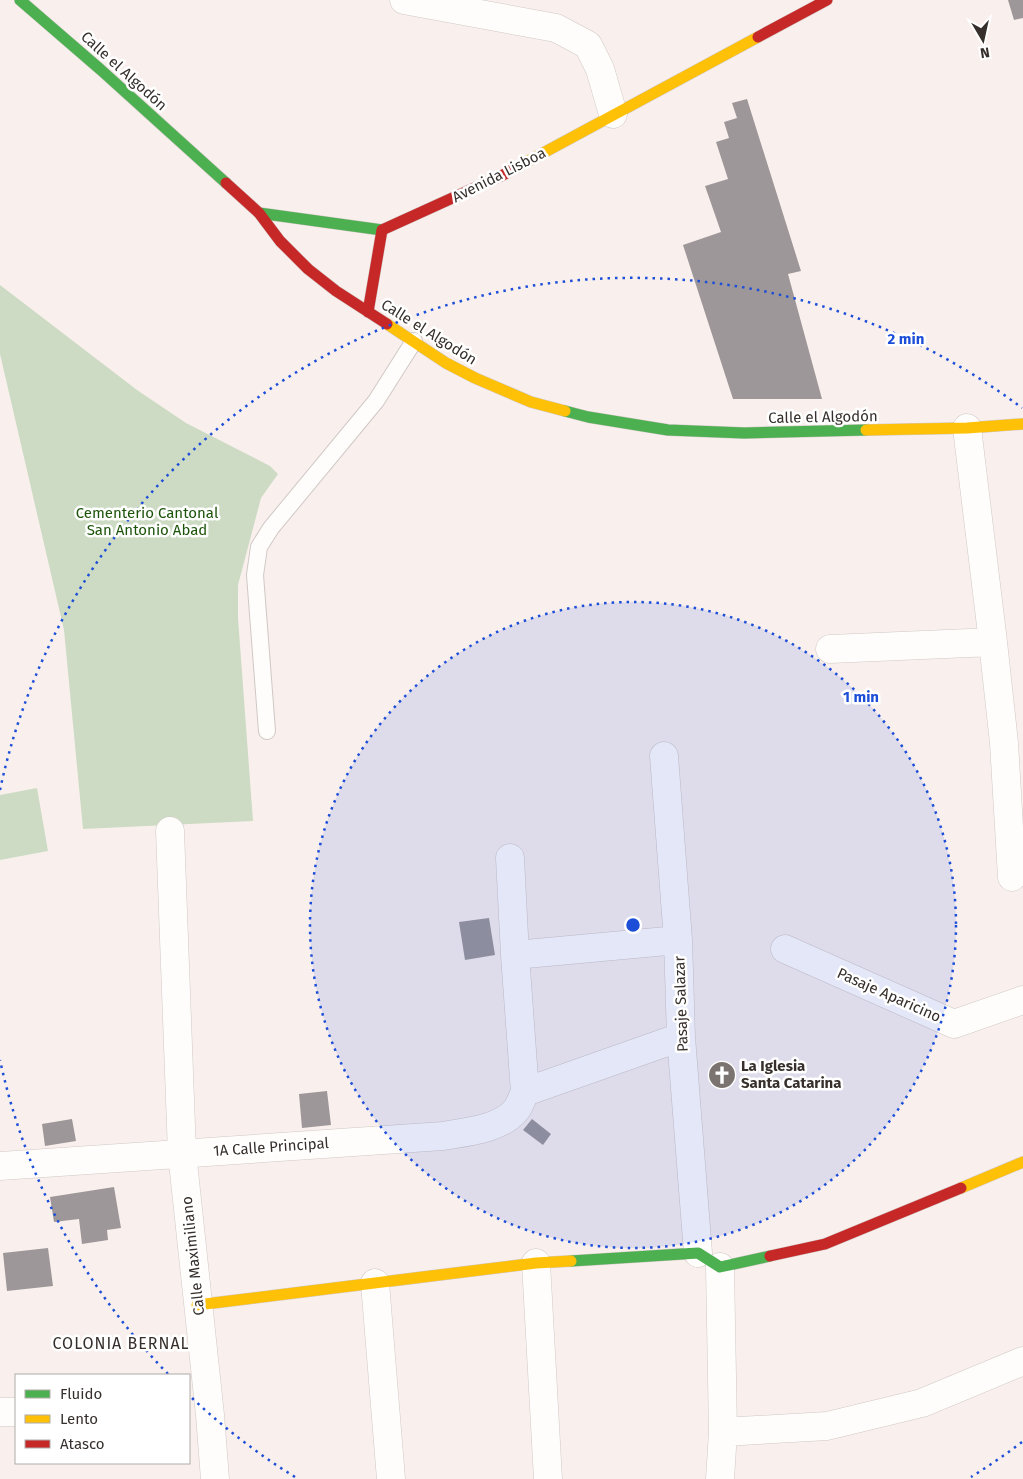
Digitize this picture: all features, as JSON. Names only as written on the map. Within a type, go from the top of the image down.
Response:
[{"type":"street","name":"Calle el Algodón","points":[[20,0],[101,70],[259,213],[280,242],[308,269],[336,291],[446,363],[475,378],[531,402],[588,417],[668,430],[744,434],[967,428],[1023,424]]},
{"type":"street","points":[[404,0],[556,28],[588,45],[600,69],[613,114]]},
{"type":"street","name":"Avenida Lisboa","points":[[382,230],[503,175],[827,0]]},
{"type":"street","points":[[259,213],[382,230],[368,312]]},
{"type":"street","points":[[967,428],[994,642],[1014,745],[1012,876]]},
{"type":"street","points":[[830,648],[994,642]]},
{"type":"street","name":"Pasaje Salazar","points":[[664,756],[678,940],[681,1037],[709,1260],[723,1432],[720,1479]]},
{"type":"street","name":"Calle Maximiliano","points":[[170,831],[182,1153],[197,1305],[199,1415],[215,1479]]},
{"type":"street","points":[[510,858],[525,1092],[681,1037]]},
{"type":"street","points":[[515,955],[678,940]]},
{"type":"street","name":"Pasaje Aparicino","points":[[785,949],[954,1024],[1023,1000]]},
{"type":"street","name":"1A Calle Principal","points":[[0,1166],[443,1136],[477,1130],[506,1120],[517,1109],[525,1092]]},
{"type":"street","points":[[197,1305],[536,1263],[709,1260],[824,1244],[1023,1162]]},
{"type":"street","points":[[536,1263],[548,1479]]},
{"type":"street","points":[[375,1283],[391,1479]]},
{"type":"street","points":[[723,1432],[827,1426],[922,1403],[1023,1361]]},
{"type":"street","points":[[0,1412],[15,1412]]},
{"type":"lane","points":[[267,731],[255,575],[259,547],[271,528],[376,401],[414,341]]},
{"type":"green space","name":"Cementerio Cantonal San Antonio Abad","points":[[0,285],[137,390],[186,423],[270,466],[278,474],[261,498],[238,585],[238,618],[253,821],[83,829],[64,630],[0,354]]},
{"type":"green space","points":[[37,788],[48,851],[0,860],[0,795]]},
{"type":"building","points":[[1008,0],[1023,0],[1023,18],[1014,20]]},
{"type":"building","points":[[747,99],[801,271],[788,274],[822,399],[733,399],[683,245],[721,232],[705,186],[728,179],[716,142],[729,138],[724,122],[737,118],[732,103]]},
{"type":"building","points":[[489,918],[495,955],[465,960],[459,922]]},
{"type":"building","points":[[327,1091],[331,1125],[302,1128],[299,1094]]},
{"type":"building","points":[[72,1119],[76,1141],[45,1146],[42,1124]]},
{"type":"building","points":[[532,1119],[551,1134],[543,1145],[523,1130]]},
{"type":"building","points":[[114,1187],[121,1228],[107,1230],[108,1240],[82,1244],[79,1219],[54,1222],[50,1197]]},
{"type":"building","points":[[48,1248],[53,1286],[7,1291],[3,1253]]},
{"type":"traffic: fast","points":[[20,0],[226,183]]},
{"type":"traffic: fast","points":[[259,213],[382,230]]},
{"type":"traffic: fast","points":[[565,411],[588,417],[668,430],[744,433],[866,430]]},
{"type":"traffic: fast","points":[[571,1261],[698,1253],[720,1267],[770,1256]]},
{"type":"traffic: slow","points":[[519,166],[758,37]]},
{"type":"traffic: slow","points":[[387,324],[446,363],[475,378],[531,402],[565,411]]},
{"type":"traffic: slow","points":[[866,430],[967,428],[1023,424]]},
{"type":"traffic: slow","points":[[961,1188],[1023,1162]]},
{"type":"traffic: slow","points":[[197,1305],[536,1263],[571,1261]]},
{"type":"traffic: jam","points":[[758,37],[827,0]]},
{"type":"traffic: jam","points":[[368,312],[382,230],[519,166]]},
{"type":"traffic: jam","points":[[226,183],[259,213],[280,241],[308,269],[336,291],[387,324]]},
{"type":"traffic: jam","points":[[770,1256],[825,1244],[961,1188]]},
{"type":"place","name":"La Iglesia Santa Catarina","points":[[722,1075]]},
{"type":"district","name":"COLONIA BERNAL","points":[[121,1343]]}]
